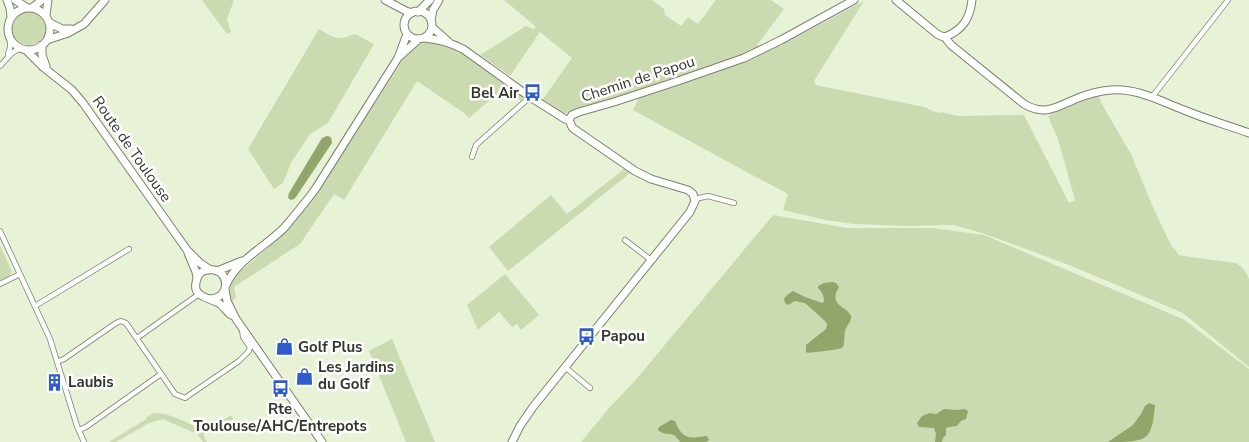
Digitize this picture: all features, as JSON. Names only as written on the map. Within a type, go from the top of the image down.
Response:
[{"type":"street","points":[[7,0],[11,17]]},
{"type":"street","points":[[14,0],[40,10],[46,15],[50,23],[50,32],[45,43],[42,59],[49,71]]},
{"type":"street","points":[[5,59],[10,48],[8,24],[11,17],[18,10],[30,7],[42,0]]},
{"type":"street","points":[[46,15],[48,0]]},
{"type":"street","points":[[0,66],[12,52],[23,49],[35,49],[84,24],[105,0]]},
{"type":"street","points":[[384,0],[401,9],[427,15],[431,23],[451,44]]},
{"type":"street","points":[[430,0],[406,19],[404,26],[407,34],[412,38],[432,38],[451,44],[470,54],[530,97],[565,120],[570,120]]},
{"type":"street","points":[[398,58],[430,33],[433,10],[439,0]]},
{"type":"street","name":"Chemin de Papou","points":[[696,199],[688,190],[651,179],[635,171],[574,129],[569,122],[570,117],[744,58],[854,0]]},
{"type":"street","points":[[896,0],[936,34],[946,37],[952,45],[1024,104],[1036,110],[1049,110],[1083,96],[1112,90],[1127,90],[1249,133]]},
{"type":"street","points":[[946,37],[959,28],[967,19],[972,0]]},
{"type":"street","points":[[1152,98],[1228,0]]},
{"type":"street","points":[[401,9],[406,19]]},
{"type":"street","points":[[50,23],[62,30],[74,29]]},
{"type":"street","points":[[210,300],[219,297],[233,272],[283,228],[306,202],[398,58],[407,34]]},
{"type":"street","points":[[10,40],[23,49]]},
{"type":"street","name":"Route de Toulouse","points":[[23,49],[72,90],[83,103],[187,250],[204,267],[209,269]]},
{"type":"street","points":[[472,157],[476,145],[530,97]]},
{"type":"street","points":[[512,442],[533,407],[693,208],[696,199],[708,196],[734,203]]},
{"type":"street","points":[[0,231],[50,339],[84,442]]},
{"type":"street","points":[[626,240],[651,260]]},
{"type":"street","points":[[35,306],[129,249]]},
{"type":"street","name":"Route de Toulouse","points":[[187,250],[197,278]]},
{"type":"street","points":[[217,271],[246,259]]},
{"type":"street","points":[[236,319],[222,305],[199,294],[196,285],[197,278],[203,271],[209,269],[217,271],[224,276],[227,300],[236,319],[322,442]]},
{"type":"street","points":[[0,284],[20,274]]},
{"type":"street","points":[[137,338],[199,294]]},
{"type":"street","points":[[57,362],[116,323],[126,322],[175,394],[185,398],[243,358],[249,351],[250,347],[243,337],[242,329]]},
{"type":"street","points":[[565,367],[590,388]]},
{"type":"street","points":[[79,430],[161,374]]},
{"type":"shaded area","points":[[202,0],[234,0],[227,19],[231,32],[227,34]]},
{"type":"shaded area","points":[[504,0],[652,0],[664,9],[665,15],[681,26],[688,17],[698,24],[716,0],[771,0],[784,9],[757,45],[760,47],[743,56],[714,67],[566,113],[553,108],[543,99],[572,58],[540,32],[510,76],[480,55],[526,26],[533,29],[536,28]]},
{"type":"shaded area","points":[[864,1],[814,81],[816,85],[924,107],[932,111],[957,116],[1024,115],[1069,203],[1075,200],[1058,139],[1048,116],[1098,95],[1131,154],[1171,245],[1179,255],[1236,263],[1247,274],[1249,279],[1249,367],[1183,313],[1069,265],[985,234],[954,225],[854,224],[825,220],[783,210],[788,194],[633,110],[639,98],[714,73],[772,49]]},
{"type":"shaded area","points":[[29,11],[41,16],[46,28],[41,40],[29,45],[17,40],[12,28],[17,16]]},
{"type":"shaded area","points":[[319,29],[336,38],[344,38],[355,34],[374,44],[328,123],[310,134],[291,163],[283,183],[274,189],[248,149]]},
{"type":"shaded area","points":[[426,41],[437,42],[475,61],[521,93],[523,97],[521,101],[504,88],[469,118],[417,81],[344,200],[334,194],[300,244],[234,287],[236,297],[231,303],[230,289],[235,276],[275,242],[322,185],[405,57],[418,43]]},
{"type":"shaded area","points":[[331,137],[332,143],[296,197],[291,200],[288,198],[289,193],[322,138]]},
{"type":"shaded area","points":[[624,169],[630,173],[508,271],[489,247],[551,195],[567,214]]},
{"type":"shaded area","points":[[773,215],[847,228],[933,228],[984,235],[1183,319],[1249,369],[1249,442],[581,442],[633,383]]},
{"type":"shaded area","points":[[0,245],[12,272],[9,277],[0,281]]},
{"type":"shaded area","points":[[505,274],[539,315],[521,330],[517,324],[512,327],[499,312],[478,330],[467,305]]},
{"type":"shaded area","points":[[832,282],[836,283],[839,287],[836,293],[837,302],[851,316],[845,331],[844,345],[838,349],[808,353],[806,352],[806,345],[826,329],[827,324],[805,303],[795,301],[788,305],[784,299],[793,291],[822,303],[824,301],[818,286]]},
{"type":"shaded area","points":[[392,339],[435,442],[406,442],[369,351]]},
{"type":"shaded area","points":[[1149,403],[1155,405],[1154,417],[1149,433],[1145,437],[1139,440],[1108,442],[1133,425]]},
{"type":"shaded area","points":[[944,409],[965,409],[968,411],[966,419],[957,426],[946,428],[946,435],[942,442],[935,442],[936,434],[934,428],[919,427],[917,423],[922,416],[930,413],[936,414]]},
{"type":"shaded area","points":[[154,413],[172,416],[201,429],[213,427],[231,415],[233,419],[214,431],[204,434],[207,442],[203,442],[197,434],[163,419],[149,423],[116,442],[109,442]]},
{"type":"shaded area","points":[[671,420],[675,421],[683,434],[691,437],[707,436],[709,440],[706,442],[680,442],[673,435],[658,430],[659,427]]},
{"type":"place","name":"Bel Air","points":[[533,93]]},
{"type":"place","name":"Papou","points":[[587,336]]},
{"type":"place","name":"Golf Plus","points":[[284,347]]},
{"type":"place","name":"Les Jardins du Golf","points":[[304,376]]},
{"type":"place","name":"Laubis","points":[[54,382]]},
{"type":"place","name":"Rte Toulouse/AHC/Entrepots","points":[[280,388]]}]
